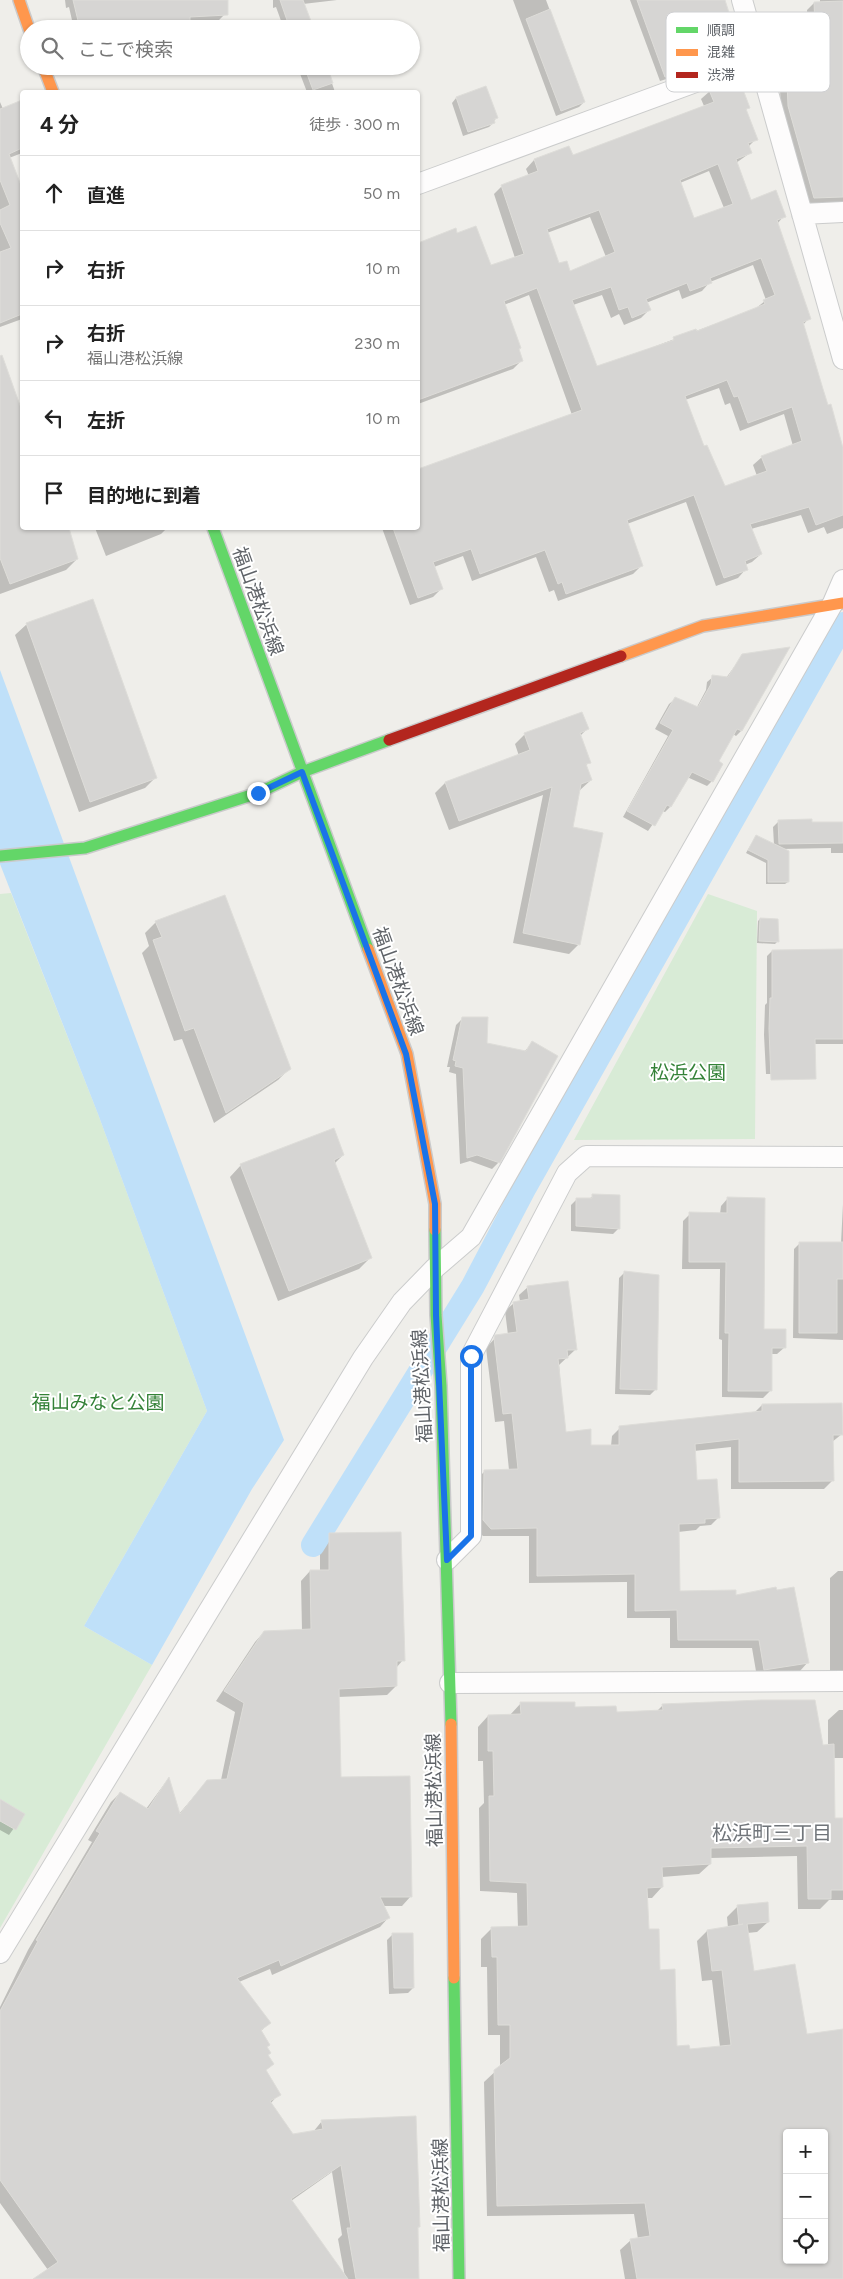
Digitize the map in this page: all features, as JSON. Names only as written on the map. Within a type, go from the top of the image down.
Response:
[{"type":"main road","points":[[19,0],[26,20]]},
{"type":"main road","points":[[46,75],[52,90]]},
{"type":"main road","name":"福山港松浜線","points":[[214,530],[406,1054],[435,1204],[436,1315],[447,1560],[450,1683],[459,2279]]},
{"type":"main road","points":[[0,856],[85,848],[258,793],[302,772],[703,626],[838,603]]},
{"type":"street","points":[[420,183],[668,92]]},
{"type":"street","points":[[767,92],[843,359]]},
{"type":"street","points":[[802,214],[843,212]]},
{"type":"street","points":[[0,1953],[363,1358],[402,1302],[435,1268],[471,1237],[838,603],[843,580]]},
{"type":"street","points":[[447,1560],[471,1536],[471,1356],[567,1173],[586,1156],[843,1157]]},
{"type":"street","points":[[450,1683],[843,1681]]},
{"type":"green space","name":"福山みなと公園","points":[[11,893],[98,1114],[207,1411],[84,1626],[152,1665],[0,1928],[0,894]]},
{"type":"green space","name":"松浜公園","points":[[708,894],[757,911],[755,1139],[574,1140]]},
{"type":"water","points":[[0,670],[284,1440],[252,1489],[152,1665],[84,1626],[207,1411],[98,1114],[0,864]]},
{"type":"building","points":[[73,0],[228,0],[228,15],[190,17],[190,20],[78,20]]},
{"type":"building","points":[[280,0],[303,0],[311,20],[287,20]]},
{"type":"building","points":[[637,0],[725,0],[729,12],[666,12],[665,77]]},
{"type":"building","points":[[843,1],[843,197],[814,198],[788,106],[787,92],[830,92],[830,12],[814,12],[814,2]]},
{"type":"building","points":[[550,9],[585,102],[561,111],[526,19]]},
{"type":"building","points":[[307,75],[330,75],[333,83],[313,90]]},
{"type":"building","points":[[486,86],[498,118],[494,119],[495,123],[468,132],[456,97]]},
{"type":"building","points":[[710,92],[744,92],[750,108],[746,109],[758,140],[748,143],[752,153],[736,159],[751,200],[776,190],[786,217],[777,220],[811,319],[803,322],[828,405],[831,404],[843,448],[843,515],[816,525],[809,507],[750,524],[762,554],[745,561],[748,570],[724,578],[694,495],[627,520],[643,566],[566,594],[562,582],[558,584],[545,550],[480,574],[471,549],[433,562],[443,589],[418,598],[394,530],[420,530],[420,468],[582,410],[537,288],[504,301],[521,348],[519,349],[523,361],[420,399],[420,242],[456,228],[457,233],[476,226],[491,265],[524,254],[501,185],[538,171],[534,159],[569,146],[573,155],[714,102]],"holes":[[[718,164],[733,204],[694,218],[680,180]],[[599,210],[615,252],[570,271],[567,261],[559,263],[547,229]],[[761,258],[775,295],[763,300],[765,304],[697,331],[696,329],[673,337],[674,340],[597,366],[572,300],[611,287],[619,310],[628,307],[632,318],[651,310],[646,299],[687,283],[690,291],[712,283],[710,278]],[[727,380],[734,397],[738,396],[748,423],[792,407],[802,441],[761,456],[767,471],[725,486],[707,445],[704,446],[685,396]]]},
{"type":"building","points":[[20,101],[20,149],[9,154],[20,183],[20,315],[0,323],[0,252],[11,248],[0,223],[0,210],[10,205],[0,180],[0,109]]},
{"type":"building","points":[[2,355],[20,405],[20,530],[70,530],[78,559],[10,584],[0,558],[0,356]]},
{"type":"building","points":[[93,599],[157,778],[90,802],[26,623]]},
{"type":"building","points":[[790,647],[742,731],[737,729],[719,761],[723,764],[713,782],[692,772],[671,807],[667,805],[655,826],[627,811],[673,730],[660,723],[675,697],[698,707],[711,684],[712,675],[728,677],[742,654]]},
{"type":"building","points":[[582,712],[589,729],[580,733],[591,763],[586,764],[592,780],[581,784],[573,827],[603,833],[580,945],[523,933],[552,787],[459,821],[445,782],[530,750],[524,733]]},
{"type":"building","points":[[812,819],[812,822],[843,822],[843,843],[779,844],[778,820]]},
{"type":"building","points":[[756,835],[789,851],[789,882],[768,882],[768,860],[748,850]]},
{"type":"building","points":[[225,895],[291,1069],[226,1113],[194,1028],[185,1031],[153,940],[162,937],[155,921]]},
{"type":"building","points":[[760,918],[778,919],[779,942],[759,941]]},
{"type":"building","points":[[843,949],[843,1039],[815,1039],[816,1079],[771,1080],[769,1029],[770,998],[772,998],[772,950]]},
{"type":"building","points":[[462,1017],[488,1017],[487,1043],[526,1051],[532,1041],[558,1056],[500,1163],[477,1155],[467,1158],[463,1068],[455,1066],[456,1061],[453,1060]]},
{"type":"building","points":[[334,1128],[344,1155],[334,1160],[372,1258],[289,1291],[240,1164]]},
{"type":"building","points":[[592,1194],[620,1195],[620,1229],[576,1226],[576,1198],[592,1198]]},
{"type":"building","points":[[727,1197],[765,1198],[764,1329],[786,1329],[786,1348],[772,1348],[772,1391],[728,1391],[729,1333],[725,1333],[726,1262],[689,1262],[689,1212],[727,1213]]},
{"type":"building","points":[[799,1242],[843,1242],[843,1279],[837,1279],[837,1333],[799,1333]]},
{"type":"building","points":[[624,1271],[659,1275],[657,1390],[620,1389]]},
{"type":"building","points":[[568,1281],[577,1350],[567,1350],[568,1358],[558,1359],[566,1432],[591,1429],[591,1445],[619,1445],[619,1426],[762,1411],[762,1404],[842,1403],[843,1435],[833,1435],[834,1481],[739,1482],[739,1439],[695,1444],[697,1480],[717,1479],[720,1518],[705,1519],[705,1523],[679,1524],[680,1591],[736,1590],[736,1595],[776,1587],[777,1590],[794,1587],[809,1663],[764,1670],[759,1640],[678,1640],[677,1610],[635,1611],[635,1574],[537,1576],[537,1528],[491,1529],[483,1520],[484,1470],[518,1469],[512,1413],[503,1414],[495,1335],[517,1332],[513,1302],[529,1299],[527,1286]]},
{"type":"building","points":[[401,1532],[405,1661],[397,1661],[397,1686],[339,1689],[341,1777],[410,1776],[412,1897],[380,1897],[390,1918],[281,1966],[279,1960],[237,1978],[271,2023],[261,2030],[270,2045],[267,2047],[271,2053],[268,2055],[274,2064],[266,2070],[281,2095],[270,2101],[293,2134],[323,2129],[321,2120],[416,2116],[420,2227],[418,2227],[419,2279],[356,2279],[347,2228],[351,2228],[341,2165],[291,2199],[348,2279],[33,2279],[58,2262],[0,2180],[0,2011],[38,1941],[36,1940],[100,1833],[96,1831],[120,1792],[148,1809],[169,1777],[180,1814],[207,1780],[227,1779],[244,1703],[224,1691],[264,1631],[311,1629],[310,1570],[329,1570],[329,1533]]},
{"type":"building","points":[[815,1700],[823,1745],[834,1744],[835,1818],[843,1818],[843,1890],[831,1890],[831,1899],[808,1899],[807,1846],[711,1848],[711,1864],[662,1867],[663,1887],[647,1888],[649,1929],[659,1929],[660,1970],[675,1969],[677,2046],[689,2045],[690,2049],[731,2045],[722,1970],[712,1971],[707,1930],[739,1925],[737,1905],[768,1902],[769,1922],[747,1924],[754,1971],[795,1964],[807,2034],[843,2029],[843,2279],[637,2279],[630,2239],[650,2236],[645,2203],[497,2206],[494,2070],[510,2058],[510,2025],[498,2025],[497,1957],[492,1957],[491,1927],[528,1926],[527,1883],[490,1881],[489,1796],[494,1796],[493,1751],[488,1751],[488,1715],[521,1714],[520,1702],[575,1702],[575,1707],[616,1706],[617,1712],[663,1710],[662,1704]]},
{"type":"building","points":[[0,1799],[25,1814],[16,1830],[0,1821]]},
{"type":"building","points":[[392,1933],[413,1933],[414,1988],[394,1988]]},
{"type":"waterway","points":[[313,1545],[473,1286],[525,1187],[843,624]]},
{"type":"traffic: fast","points":[[214,530],[368,949]]},
{"type":"traffic: fast","points":[[0,856],[85,848],[258,793],[302,772],[389,740]]},
{"type":"traffic: fast","points":[[435,1230],[436,1315],[441,1386],[451,1724]]},
{"type":"traffic: fast","points":[[454,1978],[459,2279]]},
{"type":"traffic: slow","points":[[19,0],[26,20]]},
{"type":"traffic: slow","points":[[46,75],[52,90]]},
{"type":"traffic: slow","points":[[621,656],[703,626],[843,603]]},
{"type":"traffic: slow","points":[[368,949],[407,1054],[435,1204],[435,1230]]},
{"type":"traffic: slow","points":[[451,1724],[454,1978]]},
{"type":"traffic: jam","points":[[389,740],[621,656]]},
{"type":"district","name":"松浜町三丁目","points":[[772,1833]]},
{"type":"route","points":[[258,793],[302,772],[406,1054],[435,1204],[436,1315],[447,1560],[471,1536],[471,1356]]}]
